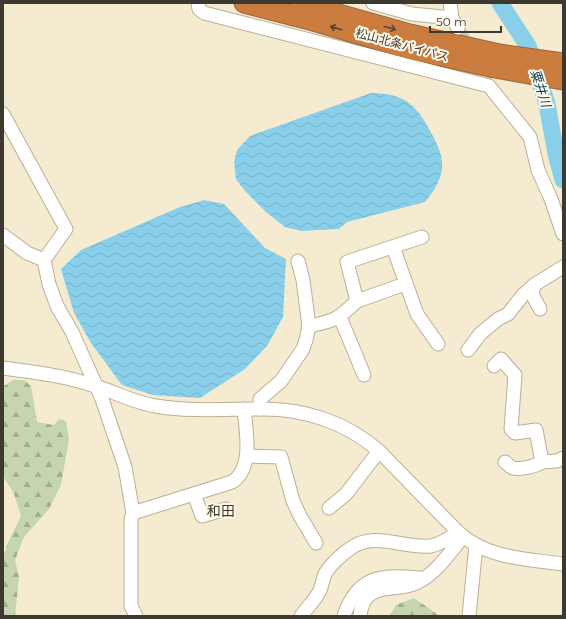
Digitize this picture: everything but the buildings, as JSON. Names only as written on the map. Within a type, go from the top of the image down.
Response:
[{"type":"highway","name":"松山北条バイパス","points":[[244,3],[306,19],[492,73],[560,71]]},
{"type":"highway","name":"松山北条バイパス","points":[[299,3],[410,34],[492,73]]},
{"type":"street","points":[[198,3],[199,9],[204,13],[492,73],[530,137],[538,170],[551,199],[563,234]]},
{"type":"street","points":[[374,3],[412,14],[455,23],[450,3]]},
{"type":"street","points":[[3,114],[66,229],[44,260],[49,284],[57,306],[72,332],[102,400],[125,467],[133,513],[131,519],[131,606],[136,616]]},
{"type":"street","points":[[3,235],[28,253],[44,260]]},
{"type":"street","points":[[357,301],[347,262],[393,247],[419,242]]},
{"type":"street","points":[[393,247],[417,314],[432,341]]},
{"type":"street","points":[[260,409],[260,399],[281,381],[303,350],[309,326],[298,261]]},
{"type":"street","points":[[468,350],[480,334],[498,319],[508,314],[523,295],[534,285],[561,273]]},
{"type":"street","points":[[309,326],[330,322],[340,317],[357,301],[405,284]]},
{"type":"street","points":[[534,285],[532,294],[540,310]]},
{"type":"street","points":[[340,317],[364,375]]},
{"type":"street","points":[[494,366],[501,359],[515,375],[511,429],[515,433],[536,430],[542,462]]},
{"type":"street","points":[[3,368],[47,374],[95,385],[154,406],[190,410],[288,410],[329,420],[368,441],[461,534],[476,545],[501,556],[563,564]]},
{"type":"street","points":[[133,513],[232,482],[239,478],[247,456],[244,409]]},
{"type":"street","points":[[329,508],[346,494],[379,451]]},
{"type":"street","points":[[247,456],[281,457],[293,501],[300,516],[316,542]]},
{"type":"street","points":[[505,462],[516,469],[537,465],[542,462],[557,461],[563,458]]},
{"type":"street","points":[[189,496],[202,516],[226,509]]},
{"type":"street","points":[[189,496],[195,521]]},
{"type":"street","points":[[360,616],[360,608],[366,598],[374,591],[418,583],[431,574],[441,564],[461,534]]},
{"type":"street","points":[[301,616],[319,593],[328,569],[351,548],[362,542],[384,540],[396,544],[432,546],[461,534]]},
{"type":"street","points":[[469,616],[476,545]]},
{"type":"street","points":[[344,616],[354,594],[362,586],[372,580],[388,577],[425,578]]},
{"type":"green space","points":[[13,380],[24,380],[31,386],[37,422],[54,425],[59,419],[66,421],[69,439],[61,485],[49,509],[24,537],[15,560],[19,577],[15,616],[3,616],[3,557],[21,516],[14,494],[3,476],[3,389],[4,386]]},
{"type":"green space","points":[[414,598],[440,616],[390,616],[396,605]]},
{"type":"water","points":[[371,93],[394,96],[403,99],[410,104],[417,110],[434,138],[441,156],[442,169],[436,187],[425,202],[347,222],[339,229],[301,231],[285,227],[266,212],[245,191],[236,179],[234,162],[237,150],[250,136]]},
{"type":"water","points":[[204,200],[224,204],[265,248],[286,259],[283,317],[267,346],[245,369],[200,398],[153,395],[122,385],[91,343],[74,313],[61,269],[81,250],[180,207]]},
{"type":"waterway","name":"粟井川","points":[[500,3],[528,46],[547,104],[556,154],[563,180]]},
{"type":"tunnel","points":[[458,28],[486,82]]},
{"type":"district","name":"和田","points":[[221,511]]}]
